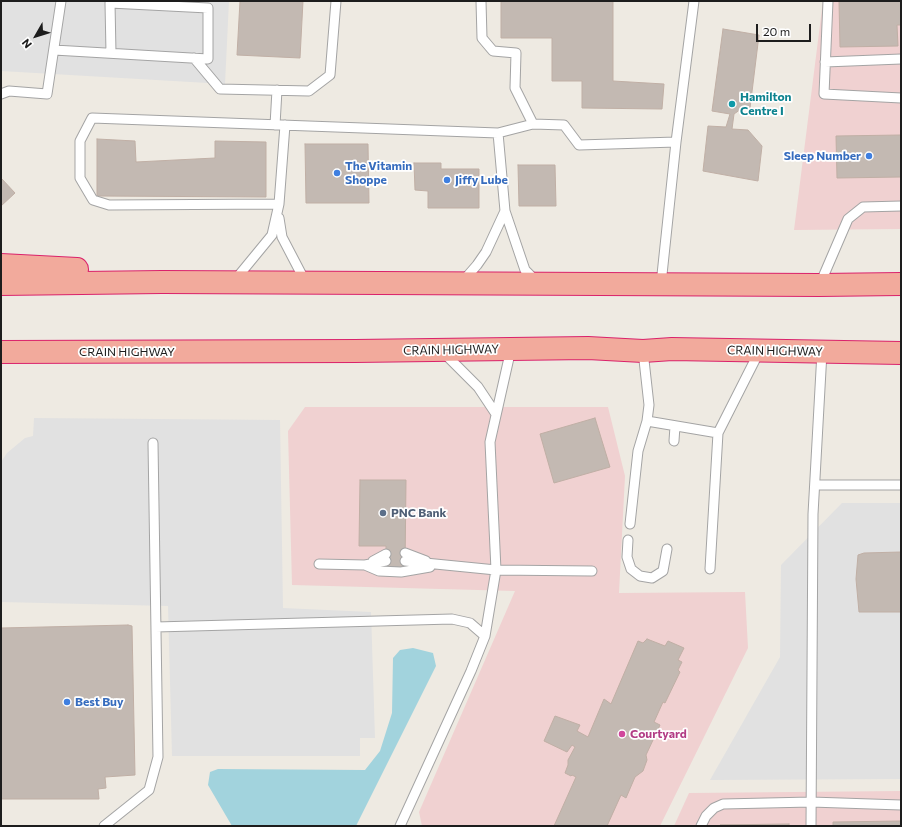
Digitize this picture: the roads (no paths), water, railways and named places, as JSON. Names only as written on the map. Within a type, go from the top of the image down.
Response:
[{"type":"highway","points":[[1,265],[274,283]]},
{"type":"highway","points":[[1,284],[162,282],[306,284],[901,284]]},
{"type":"highway","name":"CRAIN HIGHWAY","points":[[1,352],[588,348],[643,351],[672,349],[901,353]]},
{"type":"lane","points":[[1,94],[9,91],[47,94],[61,1]]},
{"type":"lane","points":[[194,58],[220,88],[310,91],[330,75],[336,1]]},
{"type":"lane","points":[[481,1],[482,38],[493,51],[516,53],[515,88],[533,124]]},
{"type":"lane","points":[[661,284],[676,142],[694,1]]},
{"type":"lane","points":[[828,1],[824,94],[901,98]]},
{"type":"lane","points":[[54,50],[208,59],[208,8],[110,3],[111,53]]},
{"type":"lane","points":[[825,62],[901,59]]},
{"type":"lane","points":[[275,125],[277,90]]},
{"type":"lane","points":[[279,204],[109,205],[92,200],[80,178],[80,141],[92,118],[498,134],[533,124],[564,125],[579,145],[676,142]]},
{"type":"lane","points":[[234,280],[272,236],[279,204],[284,125]]},
{"type":"lane","points":[[498,134],[505,211],[525,270],[539,284]]},
{"type":"lane","points":[[279,204],[282,237],[306,284]]},
{"type":"lane","points":[[819,285],[848,218],[863,207],[901,206]]},
{"type":"lane","points":[[461,283],[486,252],[505,211]]},
{"type":"lane","points":[[400,826],[468,678],[485,636],[496,570],[490,442],[511,349]]},
{"type":"lane","points":[[441,350],[478,387],[496,414]]},
{"type":"lane","points":[[630,524],[638,451],[647,421],[649,405],[643,351]]},
{"type":"lane","points":[[710,569],[718,433],[760,351]]},
{"type":"lane","points":[[811,826],[813,514],[822,352]]},
{"type":"lane","points":[[647,421],[718,433]]},
{"type":"lane","points":[[674,441],[675,426]]},
{"type":"lane","points":[[104,826],[149,790],[158,757],[153,443]]},
{"type":"lane","points":[[815,485],[901,484]]},
{"type":"lane","points":[[628,540],[627,557],[631,569],[640,576],[652,578],[663,571],[667,549]]},
{"type":"lane","points":[[405,557],[439,565],[496,570],[592,571]]},
{"type":"lane","points":[[319,564],[365,565],[386,558]]},
{"type":"lane","points":[[365,565],[379,571],[401,572],[439,565]]},
{"type":"lane","points":[[156,627],[452,619],[470,624],[485,636]]},
{"type":"lane","points":[[701,826],[706,816],[714,808],[723,804],[811,802],[901,804]]},
{"type":"water","points":[[413,648],[433,653],[436,666],[356,826],[232,826],[208,785],[210,772],[218,769],[365,770],[380,751],[392,713],[393,658],[400,650]]},
{"type":"place","name":"Hamilton Centre I","points":[[732,104]]},
{"type":"place","name":"Sleep Number","points":[[869,156]]},
{"type":"place","name":"The Vitamin Shoppe","points":[[337,173]]},
{"type":"place","name":"Jiffy Lube","points":[[447,180]]},
{"type":"place","name":"PNC Bank","points":[[383,513]]},
{"type":"place","name":"Best Buy","points":[[67,702]]},
{"type":"place","name":"Courtyard","points":[[622,734]]}]
